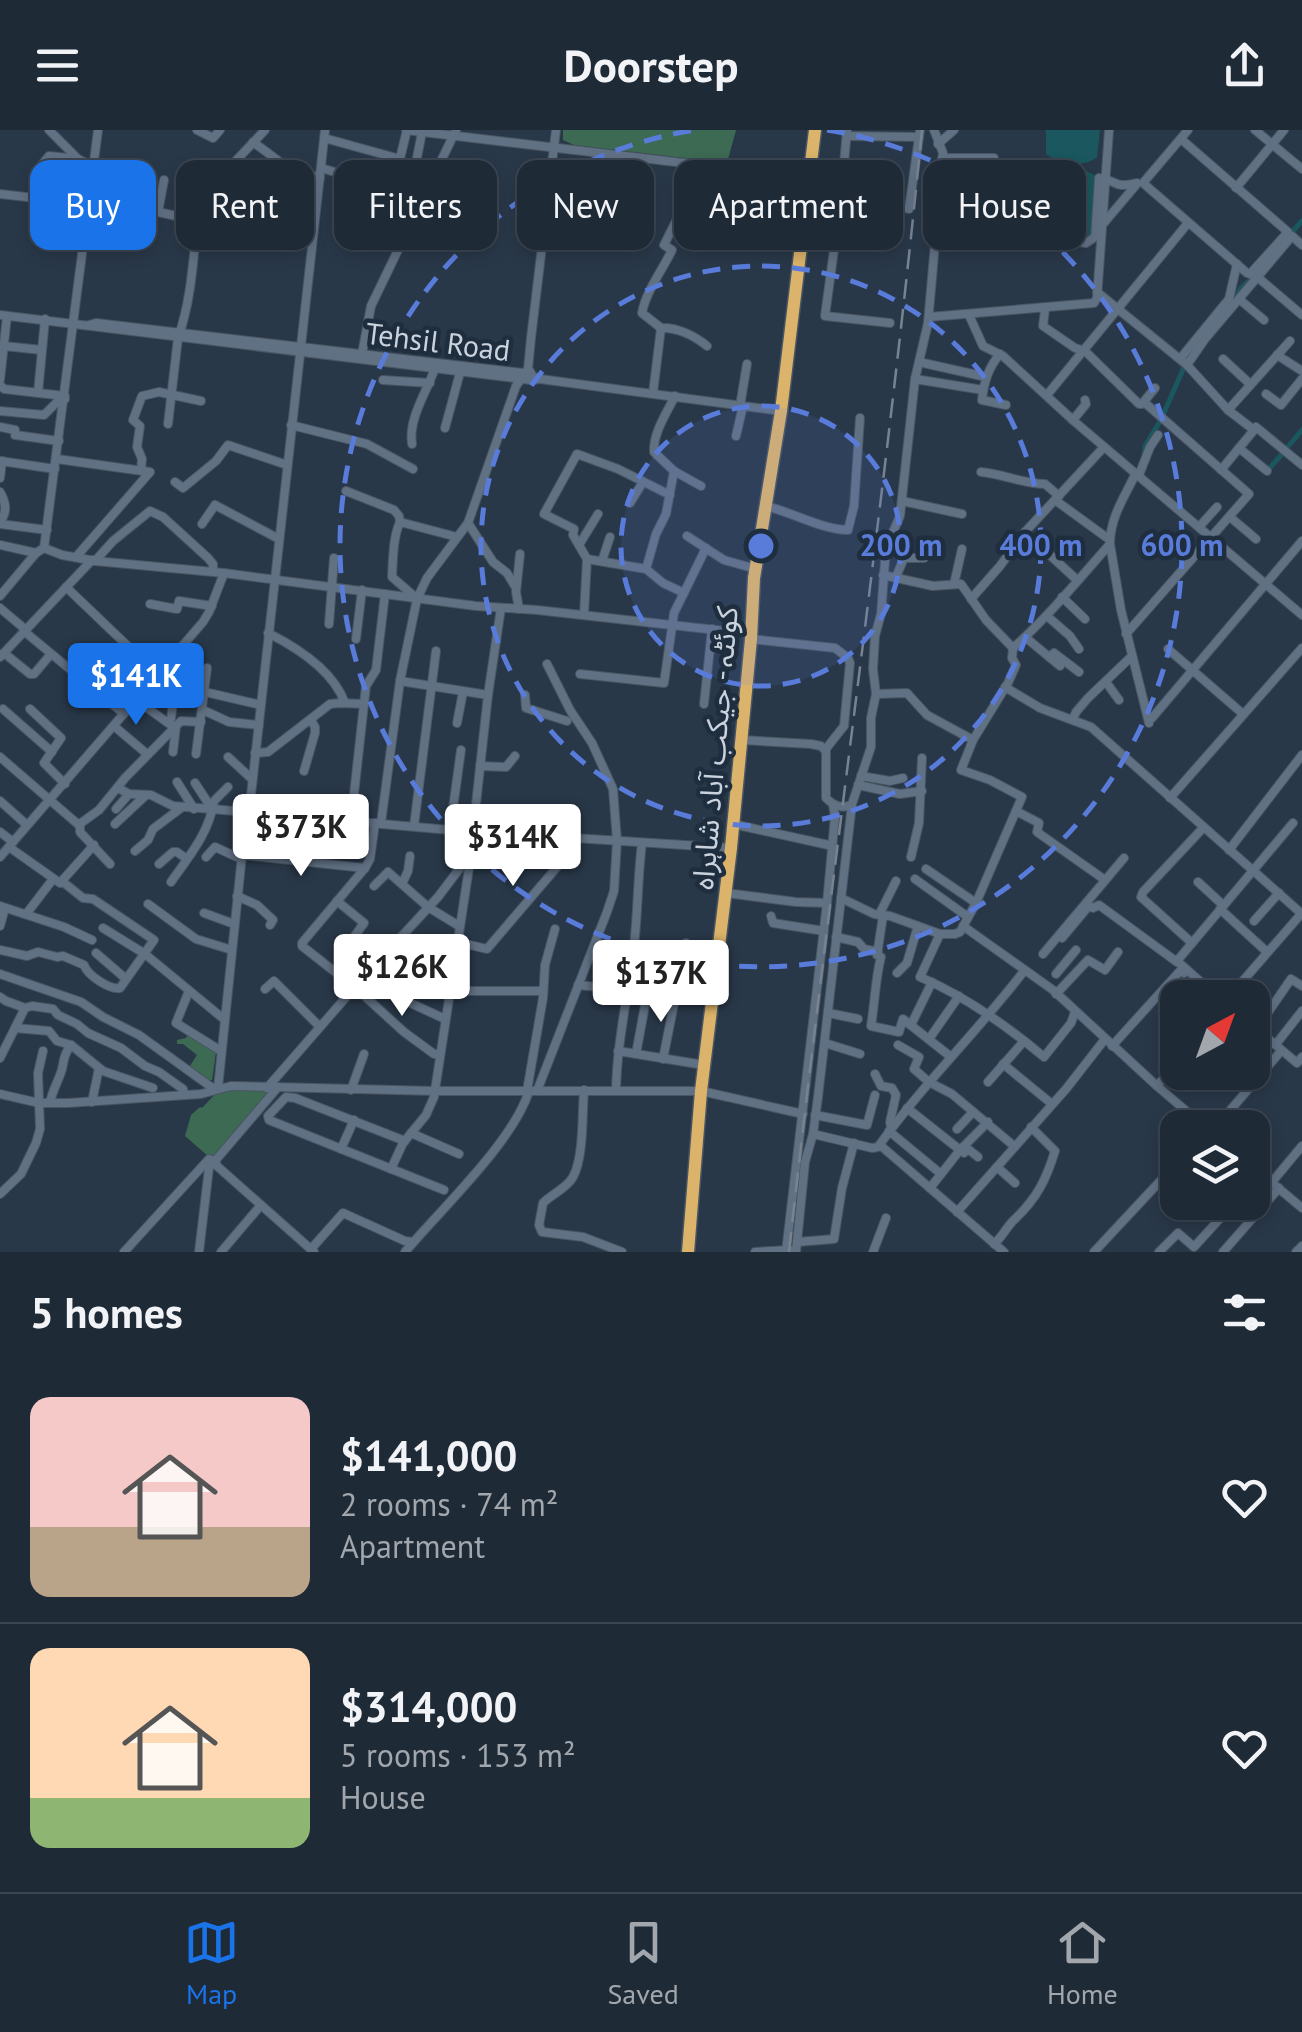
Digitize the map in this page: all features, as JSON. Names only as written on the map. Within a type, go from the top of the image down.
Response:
[{"type":"highway","name":"کوئٹہ - جیکب آباد شاہراہ","points":[[812,160],[814,130]]},
{"type":"highway","name":"کوئٹہ - جیکب آباد شاہراہ","points":[[688,1252],[701,1091],[732,848],[756,568],[801,250]]},
{"type":"street","points":[[49,130],[78,159]]},
{"type":"street","points":[[94,160],[98,130]]},
{"type":"street","points":[[197,130],[213,138],[220,130]]},
{"type":"street","points":[[238,160],[265,130]]},
{"type":"street","points":[[216,1089],[325,134],[400,159],[406,130],[674,162]]},
{"type":"street","points":[[440,1054],[434,1054],[404,1032],[302,942],[370,859],[418,599],[427,578],[468,524],[516,386],[529,376],[556,130]]},
{"type":"street","points":[[934,130],[942,158],[994,158]]},
{"type":"street","points":[[938,144],[954,130]]},
{"type":"street","points":[[929,317],[1094,303],[1109,130]]},
{"type":"street","points":[[1102,226],[1188,130]]},
{"type":"street","points":[[1255,130],[1302,169]]},
{"type":"street","points":[[1236,188],[1284,130]]},
{"type":"street","points":[[416,160],[422,132]]},
{"type":"street","points":[[362,354],[371,306],[455,133]]},
{"type":"street","points":[[890,322],[825,316],[847,133],[920,134],[909,209],[903,207]]},
{"type":"street","points":[[1181,139],[1288,232],[1239,299],[1184,362]]},
{"type":"street","points":[[253,142],[278,160]]},
{"type":"street","points":[[46,160],[50,156],[78,159]]},
{"type":"street","points":[[314,172],[334,176]]},
{"type":"street","points":[[1086,244],[1095,238],[1099,178],[1118,186],[1140,183],[1302,314]]},
{"type":"street","points":[[164,180],[158,212],[176,214]]},
{"type":"street","points":[[0,194],[30,198]]},
{"type":"street","points":[[1048,396],[1188,222]]},
{"type":"street","points":[[1254,276],[1302,225]]},
{"type":"street","points":[[674,226],[664,246],[672,250],[649,290],[642,314],[661,328],[669,327],[707,346]]},
{"type":"street","points":[[1292,236],[1302,245]]},
{"type":"street","points":[[0,596],[40,550],[47,530],[84,250]]},
{"type":"street","points":[[168,424],[195,250]]},
{"type":"street","points":[[792,1249],[813,1134],[852,804],[871,747],[876,694],[874,636],[886,548],[900,516],[915,379],[929,317],[935,250]]},
{"type":"street","points":[[1184,362],[1229,298],[1238,264]]},
{"type":"street","points":[[1097,292],[1184,362],[1228,410],[1254,430]]},
{"type":"street","points":[[1239,299],[1264,320]]},
{"type":"street","points":[[1045,308],[1043,326],[1085,351],[1139,404],[1155,388]]},
{"type":"street","points":[[969,314],[983,346],[1000,354],[1302,616]]},
{"type":"street","points":[[65,398],[4,388],[0,383],[4,316],[436,366],[412,423],[412,444]]},
{"type":"street","points":[[38,393],[45,319]]},
{"type":"street","points":[[653,393],[661,328]]},
{"type":"street","points":[[1228,410],[1290,341]]},
{"type":"street","points":[[4,346],[42,350]]},
{"type":"street","name":"Tehsil Road","points":[[300,350],[362,354],[781,411]]},
{"type":"street","points":[[1000,354],[986,377],[982,400],[1006,406]]},
{"type":"street","points":[[1266,394],[1281,406],[1302,375],[1277,355]]},
{"type":"street","points":[[1223,359],[1250,384]]},
{"type":"street","points":[[919,362],[986,377]]},
{"type":"street","points":[[736,436],[746,364]]},
{"type":"street","points":[[445,428],[461,369]]},
{"type":"street","points":[[915,379],[983,390]]},
{"type":"street","points":[[383,380],[430,382]]},
{"type":"street","points":[[141,470],[142,459],[136,447],[140,426],[133,420],[142,396],[159,392],[201,401]]},
{"type":"street","points":[[675,396],[660,426],[654,452],[674,471],[702,486]]},
{"type":"street","points":[[0,411],[44,415],[65,398]]},
{"type":"street","points":[[1073,420],[1085,400]]},
{"type":"street","points":[[1126,634],[1249,494],[1144,402]]},
{"type":"street","points":[[764,506],[848,530],[854,506],[860,418]]},
{"type":"street","points":[[291,425],[367,444],[413,469]]},
{"type":"street","points":[[0,427],[15,430],[15,435],[59,441]]},
{"type":"street","points":[[1221,470],[1256,427],[1302,465]]},
{"type":"street","points":[[1158,435],[1116,512],[1110,542],[1126,634],[1150,720],[1302,541]]},
{"type":"street","points":[[175,482],[184,488],[228,445],[287,464]]},
{"type":"street","points":[[971,599],[1025,532],[1104,446]]},
{"type":"street","points":[[1239,448],[1267,471]]},
{"type":"street","points":[[584,615],[586,559],[573,535],[574,529],[544,514],[577,454],[670,495]]},
{"type":"street","points":[[0,478],[1,461],[150,471],[76,558]]},
{"type":"street","points":[[646,569],[666,514],[674,471]]},
{"type":"street","points":[[981,472],[1045,484],[1110,542]]},
{"type":"street","points":[[630,503],[643,482]]},
{"type":"street","points":[[346,491],[400,516],[392,577],[418,599]]},
{"type":"street","points":[[0,492],[6,511],[0,523],[47,530]]},
{"type":"street","points":[[902,501],[962,514]]},
{"type":"street","points":[[202,524],[215,505],[279,538]]},
{"type":"street","points":[[1199,527],[1217,506]]},
{"type":"street","points":[[52,654],[34,674],[2,655],[112,541],[150,511],[164,517],[208,558],[213,572]]},
{"type":"street","points":[[579,545],[598,514]]},
{"type":"street","points":[[1230,517],[1256,539]]},
{"type":"street","points":[[400,522],[458,537]]},
{"type":"street","points":[[468,524],[516,588]]},
{"type":"street","points":[[1025,532],[1077,580]]},
{"type":"street","points":[[687,536],[724,560],[756,568]]},
{"type":"street","points":[[602,561],[610,537]]},
{"type":"street","points":[[841,898],[860,909],[940,934],[956,934],[966,922],[1022,797],[961,770],[973,740],[1016,670],[1013,648],[1047,616],[1110,542]]},
{"type":"street","points":[[0,545],[76,558],[418,599],[712,629],[835,648],[850,663],[844,726],[825,750]]},
{"type":"street","points":[[580,674],[664,683],[674,613],[706,548]]},
{"type":"street","points":[[954,584],[962,549]]},
{"type":"street","points":[[519,609],[516,588],[520,554]]},
{"type":"street","points":[[329,624],[334,558]]},
{"type":"street","points":[[896,577],[902,558],[924,558]]},
{"type":"street","points":[[586,559],[646,569],[684,593]]},
{"type":"street","points":[[0,857],[203,622],[224,573]]},
{"type":"street","points":[[883,575],[933,586],[961,584],[986,620],[1013,648]]},
{"type":"street","points":[[66,587],[158,675]]},
{"type":"street","points":[[356,639],[362,590]]},
{"type":"street","points":[[351,821],[366,686],[376,670],[385,594]]},
{"type":"street","points":[[1062,597],[1085,619]]},
{"type":"street","points":[[150,604],[177,609],[179,601],[212,606]]},
{"type":"street","points":[[0,608],[124,714]]},
{"type":"street","points":[[391,1169],[408,1137],[426,1115],[435,1091],[502,608]]},
{"type":"street","points":[[1047,616],[1080,648]]},
{"type":"street","points":[[704,704],[712,629]]},
{"type":"street","points":[[268,633],[330,675],[344,703]]},
{"type":"street","points":[[1026,636],[1060,666]]},
{"type":"street","points":[[1170,798],[1302,648]]},
{"type":"street","points":[[1168,649],[1243,714]]},
{"type":"street","points":[[414,826],[436,651]]},
{"type":"street","points":[[1049,657],[1054,653],[1079,672]]},
{"type":"street","points":[[173,752],[170,720],[175,686],[185,659],[176,654]]},
{"type":"street","points":[[1073,719],[1088,698],[1132,656]]},
{"type":"street","points":[[405,1252],[510,1128],[531,1091],[578,985],[614,892],[617,842],[613,789],[547,664]]},
{"type":"street","points":[[196,754],[207,668]]},
{"type":"street","points":[[400,681],[488,696]]},
{"type":"street","points":[[1106,682],[1119,700]]},
{"type":"street","points":[[175,686],[260,705]]},
{"type":"street","points":[[1006,687],[1040,708],[1091,727],[1302,913],[1243,980]]},
{"type":"street","points":[[457,722],[463,692]]},
{"type":"street","points":[[876,694],[907,693],[927,716],[973,740]]},
{"type":"street","points":[[525,695],[525,708],[567,721]]},
{"type":"street","points":[[136,700],[172,725]]},
{"type":"street","points":[[255,753],[268,752],[330,704],[364,704]]},
{"type":"street","points":[[3,709],[52,752]]},
{"type":"street","points":[[30,709],[61,738],[44,761],[65,784]]},
{"type":"street","points":[[202,710],[229,722],[258,725]]},
{"type":"street","points":[[549,726],[552,716]]},
{"type":"street","points":[[304,771],[316,733],[311,720]]},
{"type":"street","points":[[110,864],[80,832],[81,822],[98,810],[172,725],[181,721],[201,722]]},
{"type":"street","points":[[114,726],[147,754]]},
{"type":"street","points":[[741,740],[810,744],[825,750],[825,794],[835,816],[792,1249]]},
{"type":"street","points":[[450,830],[460,750]]},
{"type":"street","points":[[1229,850],[1302,755]]},
{"type":"street","points":[[480,766],[506,767],[515,756]]},
{"type":"street","points":[[0,757],[80,826]]},
{"type":"street","points":[[228,757],[252,779]]},
{"type":"street","points":[[911,857],[919,823],[922,758]]},
{"type":"street","points":[[860,781],[903,778]]},
{"type":"street","points":[[860,781],[900,794],[922,791]]},
{"type":"street","points":[[177,782],[194,809]]},
{"type":"street","points":[[172,882],[214,812],[195,783]]},
{"type":"street","points":[[212,809],[214,801],[228,787]]},
{"type":"street","points":[[118,788],[180,808],[732,848]]},
{"type":"street","points":[[116,809],[129,794]]},
{"type":"street","points":[[116,824],[146,795]]},
{"type":"street","points":[[0,802],[28,825]]},
{"type":"street","points":[[833,805],[852,804]]},
{"type":"street","points":[[136,850],[148,840],[153,829],[180,808]]},
{"type":"street","points":[[1016,811],[1039,823],[1036,832],[1105,880]]},
{"type":"street","points":[[1177,962],[1293,823]]},
{"type":"street","points":[[734,824],[833,846]]},
{"type":"street","points":[[1192,943],[1142,897],[1203,828]]},
{"type":"street","points":[[0,832],[58,881],[154,940],[118,990],[86,971],[84,965],[63,956],[38,952],[27,956],[0,950]]},
{"type":"street","points":[[457,942],[484,950],[489,947],[557,867],[570,838]]},
{"type":"street","points":[[616,1090],[642,843]]},
{"type":"street","points":[[27,913],[94,845]]},
{"type":"street","points":[[206,857],[215,847],[237,857],[365,868]]},
{"type":"street","points":[[159,864],[173,852],[187,859]]},
{"type":"street","points":[[402,884],[410,856]]},
{"type":"street","points":[[1043,954],[1124,858]]},
{"type":"street","points":[[268,1088],[469,860]]},
{"type":"street","points":[[926,870],[976,903]]},
{"type":"street","points":[[374,886],[386,872],[428,907],[459,926]]},
{"type":"street","points":[[915,879],[1056,994],[1185,1110]]},
{"type":"street","points":[[896,881],[881,915],[881,957],[874,982],[876,998],[871,1026],[899,1032],[903,1018],[951,1057]]},
{"type":"street","points":[[1198,882],[1267,952]]},
{"type":"street","points":[[726,893],[827,903]]},
{"type":"street","points":[[1254,920],[1279,893]]},
{"type":"street","points":[[237,896],[257,905],[273,920],[270,925]]},
{"type":"street","points":[[337,901],[364,922],[349,944],[375,966]]},
{"type":"street","points":[[148,904],[196,939],[232,950]]},
{"type":"street","points":[[1062,938],[1086,905]]},
{"type":"street","points":[[1086,905],[1099,905],[1197,980]]},
{"type":"street","points":[[0,926],[3,907],[92,940]]},
{"type":"street","points":[[204,914],[234,924]]},
{"type":"street","points":[[772,916],[773,923],[824,931]]},
{"type":"street","points":[[897,973],[907,962],[918,926]]},
{"type":"street","points":[[103,928],[145,954],[225,1020]]},
{"type":"street","points":[[531,1091],[545,964],[555,929]]},
{"type":"street","points":[[940,934],[920,978],[959,996],[1044,1058],[1075,1012]]},
{"type":"street","points":[[836,937],[878,952]]},
{"type":"street","points":[[663,1059],[686,943]]},
{"type":"street","points":[[393,948],[429,977],[450,987],[543,990]]},
{"type":"street","points":[[1056,974],[1076,950]]},
{"type":"street","points":[[1056,994],[1088,960],[1105,970],[1118,952]]},
{"type":"street","points":[[96,953],[126,979]]},
{"type":"street","points":[[907,962],[923,970]]},
{"type":"street","points":[[813,1134],[872,1148],[880,1145],[1024,971]]},
{"type":"street","points":[[1171,980],[1180,971],[1192,980]]},
{"type":"street","points":[[0,974],[81,1002],[103,1018],[139,1035],[216,1089]]},
{"type":"street","points":[[1270,1009],[1291,979],[1302,986]]},
{"type":"street","points":[[383,980],[406,1001],[446,1019]]},
{"type":"street","points":[[264,989],[274,981],[320,1027]]},
{"type":"street","points":[[911,1025],[932,982]]},
{"type":"street","points":[[578,985],[626,990]]},
{"type":"street","points":[[636,1054],[648,989]]},
{"type":"street","points":[[189,991],[176,1023],[221,1052]]},
{"type":"street","points":[[957,1212],[1108,1042],[1160,991]]},
{"type":"street","points":[[929,1039],[959,996]]},
{"type":"street","points":[[2,1001],[25,1008],[53,1009],[55,1014],[121,1048],[183,1089],[185,1095]]},
{"type":"street","points":[[0,1058],[25,1008]]},
{"type":"street","points":[[1230,1110],[1302,1012]]},
{"type":"street","points":[[828,1013],[858,1020]]},
{"type":"street","points":[[16,1028],[46,1030],[99,1068],[152,1088]]},
{"type":"street","points":[[988,1082],[1024,1040]]},
{"type":"street","points":[[1270,1041],[1302,1069]]},
{"type":"street","points":[[825,1043],[860,1054]]},
{"type":"street","points":[[45,1103],[71,1045]]},
{"type":"street","points":[[898,1045],[919,1057],[914,1069],[952,1094],[1014,1146]]},
{"type":"street","points":[[1278,1048],[1298,1062],[1302,1057]]},
{"type":"street","points":[[133,1082],[160,1050]]},
{"type":"street","points":[[0,1194],[21,1174],[36,1143],[45,1103],[38,1073],[43,1051]]},
{"type":"street","points":[[618,1051],[704,1064]]},
{"type":"street","points":[[352,1090],[364,1054]]},
{"type":"street","points":[[1003,1064],[1052,1104]]},
{"type":"street","points":[[92,1102],[99,1068]]},
{"type":"street","points":[[875,1074],[881,1086],[892,1088],[896,1095],[890,1129],[941,1174]]},
{"type":"street","points":[[1156,1086],[1160,1082]]},
{"type":"street","points":[[0,1094],[45,1103],[201,1094],[231,1086],[701,1091],[803,1114]]},
{"type":"street","points":[[199,1252],[209,1168],[278,1087]]},
{"type":"street","points":[[584,1090],[574,1175],[543,1203],[539,1225],[542,1232],[583,1237],[622,1252]]},
{"type":"street","points":[[815,1114],[867,1125],[875,1096]]},
{"type":"street","points":[[444,1190],[268,1120],[268,1116],[286,1097],[295,1098],[459,1154]]},
{"type":"street","points":[[907,1108],[960,1150]]},
{"type":"street","points":[[957,1129],[972,1112]]},
{"type":"street","points":[[341,1149],[354,1120]]},
{"type":"street","points":[[931,1190],[960,1150],[988,1122]]},
{"type":"street","points":[[880,1145],[1000,1250],[1013,1221],[1025,1212],[1046,1179],[1055,1151],[1031,1128]]},
{"type":"street","points":[[755,1252],[836,1243],[842,1188],[854,1142]]},
{"type":"street","points":[[1222,1252],[1302,1146]]},
{"type":"street","points":[[931,1190],[965,1150],[978,1157]]},
{"type":"street","points":[[124,1252],[208,1158],[215,1160]]},
{"type":"street","points":[[215,1160],[217,1166],[312,1251],[343,1213],[413,1242]]},
{"type":"street","points":[[997,1166],[1016,1183]]},
{"type":"street","points":[[1094,1252],[1160,1181]]},
{"type":"street","points":[[1270,1181],[1302,1208]]},
{"type":"street","points":[[221,1252],[261,1206]]},
{"type":"street","points":[[872,1252],[886,1218]]},
{"type":"street","points":[[1159,1252],[1178,1233],[1194,1246],[1218,1220]]},
{"type":"street","points":[[1296,1252],[1302,1246]]},
{"type":"shaded area","points":[[563,130],[736,130],[728,160],[574,145],[563,140]]},
{"type":"shaded area","points":[[1046,130],[1100,130],[1097,157],[1091,161],[1057,160],[1046,154]]},
{"type":"shaded area","points":[[1086,171],[1096,176],[1093,237],[1088,239]]},
{"type":"shaded area","points":[[188,1033],[216,1052],[212,1080],[188,1069],[197,1055],[177,1044],[177,1040],[186,1038]]},
{"type":"shaded area","points":[[273,1089],[216,1157],[209,1157],[185,1136],[191,1115],[219,1090]]},
{"type":"waterway","points":[[1287,238],[1302,221]]},
{"type":"waterway","points":[[1232,302],[1252,278]]},
{"type":"waterway","points":[[1163,415],[1185,365]]},
{"type":"waterway","points":[[1144,455],[1145,446],[1162,418]]},
{"type":"waterway","points":[[1286,449],[1302,430]]},
{"type":"waterway","points":[[1268,470],[1283,453]]},
{"type":"railway","points":[[789,1252],[922,130]]}]
